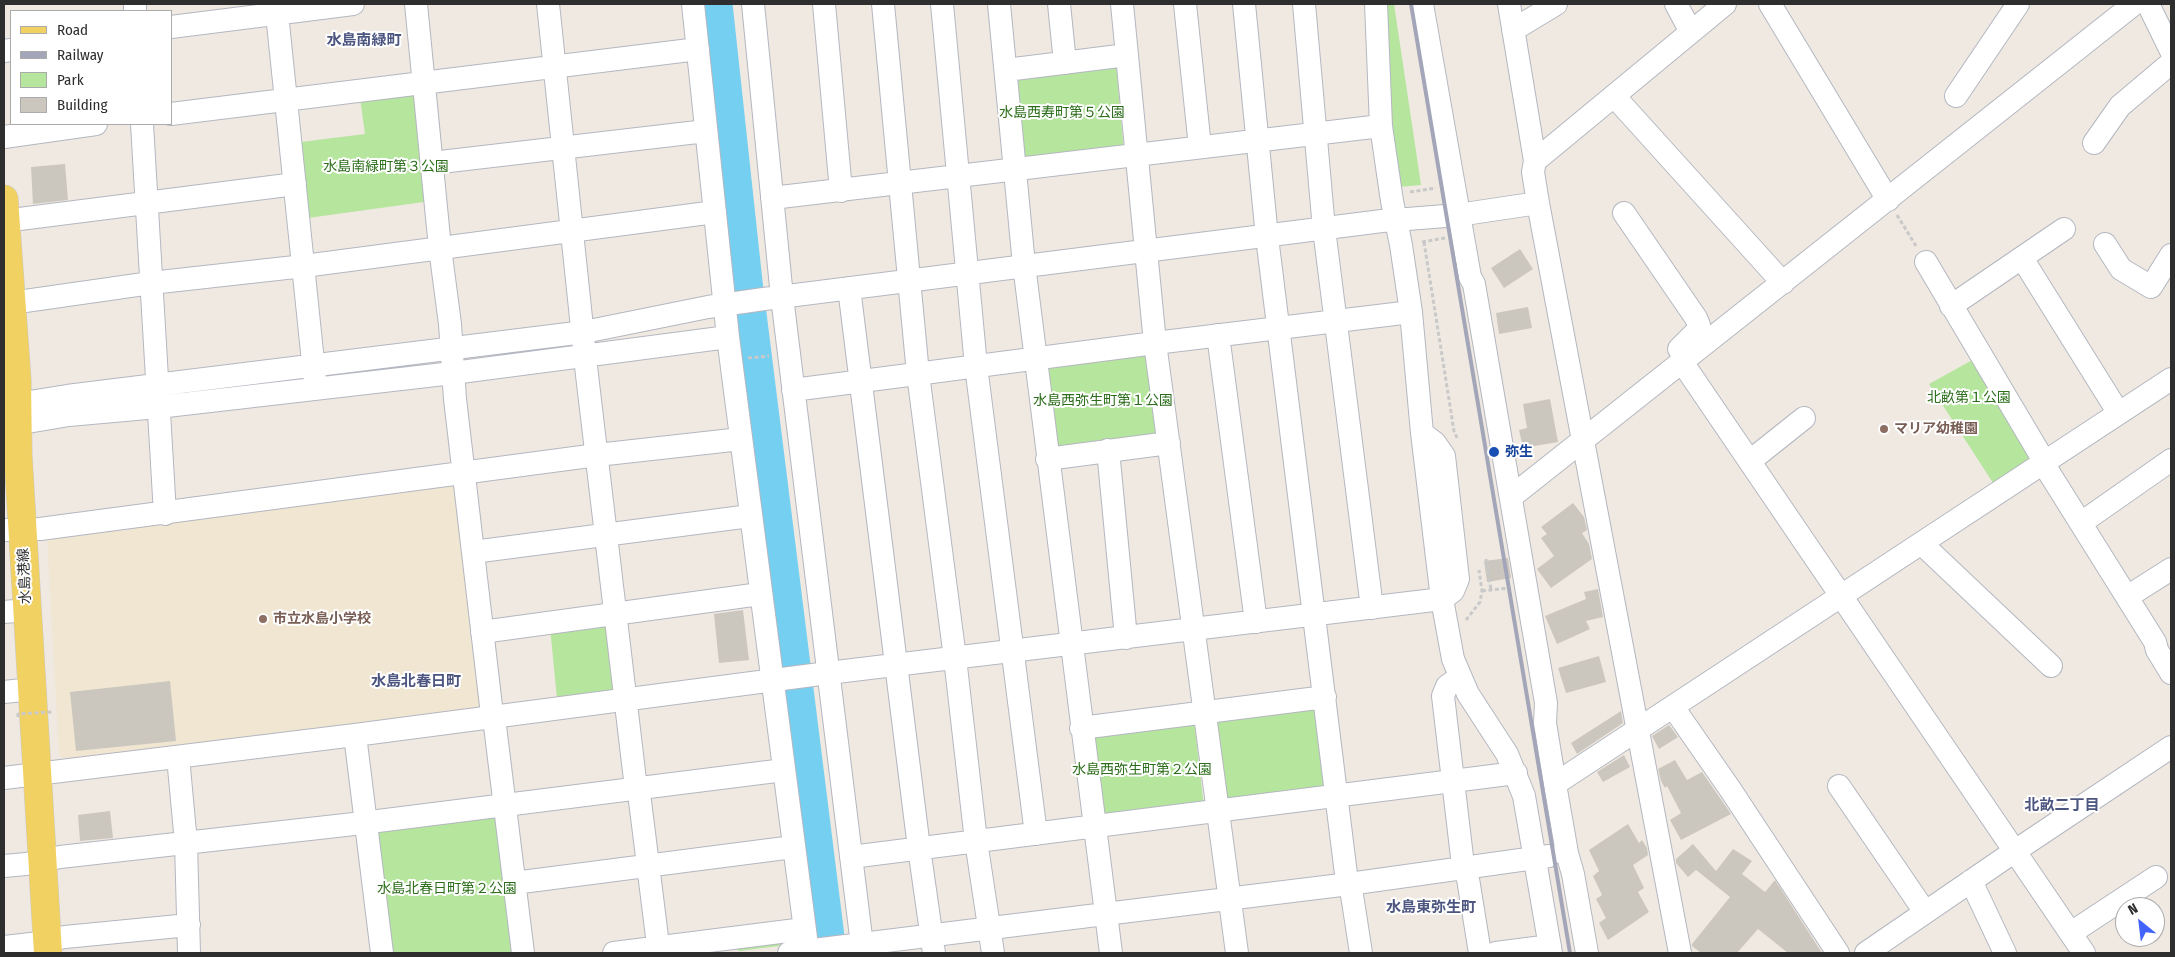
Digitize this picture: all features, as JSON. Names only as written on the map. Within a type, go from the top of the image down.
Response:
[{"type":"main road","name":"水島港線","points":[[4,213],[16,611],[32,689],[48,947]]},
{"type":"street","points":[[172,27],[277,9],[353,4]]},
{"type":"street","points":[[416,4],[464,473],[482,632],[523,953]]},
{"type":"street","points":[[548,4],[606,535],[658,950]]},
{"type":"street","points":[[693,4],[715,212],[732,303],[728,337],[760,594],[800,677],[851,857],[857,948]]},
{"type":"street","points":[[753,4],[772,198],[773,298],[793,390],[800,677],[784,770],[806,947]]},
{"type":"street","points":[[824,4],[841,191]]},
{"type":"street","points":[[883,4],[918,374],[955,658],[976,841],[993,953]]},
{"type":"street","points":[[942,4],[976,366],[1036,834]]},
{"type":"street","points":[[1000,4],[1024,265],[1110,953]]},
{"type":"street","points":[[1059,4],[1065,63]]},
{"type":"street","points":[[1122,4],[1155,343],[1237,953]]},
{"type":"street","points":[[1185,4],[1200,147]]},
{"type":"street","points":[[1244,4],[1267,237],[1278,327],[1346,874],[1361,953]]},
{"type":"street","points":[[1304,4],[1324,229],[1372,608]]},
{"type":"street","points":[[1376,4],[1381,126],[1411,312],[1422,433],[1442,599],[1453,659],[1460,677],[1507,754],[1524,796],[1551,950],[1496,953]]},
{"type":"street","points":[[1422,4],[1458,214],[1470,277],[1474,284],[1546,703],[1545,723],[1554,784],[1587,953]]},
{"type":"street","points":[[1509,4],[1534,160],[1532,172],[1584,440],[1636,729],[1680,953]]},
{"type":"street","points":[[1514,30],[1556,4]]},
{"type":"street","points":[[1676,4],[1691,32]]},
{"type":"street","points":[[1534,160],[1725,4]]},
{"type":"street","points":[[1770,4],[1888,200]]},
{"type":"street","points":[[1956,96],[2018,4]]},
{"type":"street","points":[[1511,497],[2134,4]]},
{"type":"street","points":[[2148,4],[2171,51]]},
{"type":"street","points":[[277,9],[316,388]]},
{"type":"street","points":[[172,114],[424,84],[698,48]]},
{"type":"street","points":[[1006,70],[1127,55]]},
{"type":"street","points":[[2094,143],[2120,106],[2171,63]]},
{"type":"street","points":[[1614,96],[1783,283]]},
{"type":"street","points":[[4,137],[89,125]]},
{"type":"street","points":[[142,125],[165,514]]},
{"type":"street","points":[[772,198],[1381,126]]},
{"type":"street","points":[[432,164],[706,131]]},
{"type":"street","points":[[4,213],[146,202],[295,184]]},
{"type":"street","points":[[11,415],[156,385],[584,332],[732,303],[1024,265],[1458,214],[1538,202]]},
{"type":"street","points":[[7,304],[151,283],[304,266],[573,229],[715,212]]},
{"type":"street","points":[[1624,213],[1699,325],[1696,332],[1679,349],[1684,361],[1835,584],[1840,597],[1913,700],[2084,953]]},
{"type":"street","points":[[1952,306],[2064,230]]},
{"type":"street","points":[[2105,244],[2121,269],[2151,287],[2171,255]]},
{"type":"street","points":[[2022,258],[2118,412]]},
{"type":"street","points":[[1926,262],[2080,523],[2127,597],[2163,636],[2157,650],[2171,673]]},
{"type":"street","points":[[849,288],[919,848],[933,944]]},
{"type":"street","points":[[630,350],[701,321],[732,303]]},
{"type":"street","points":[[793,390],[1278,327],[1411,312]]},
{"type":"street","points":[[1218,335],[1256,622]]},
{"type":"street","points":[[11,415],[69,415],[158,407],[453,373],[728,337]]},
{"type":"street","points":[[1554,784],[2171,379]]},
{"type":"street","points":[[1750,461],[1804,418]]},
{"type":"street","points":[[13,530],[40,529],[165,514],[597,455],[741,439]]},
{"type":"street","points":[[1048,459],[1169,443]]},
{"type":"street","points":[[1108,450],[1126,638]]},
{"type":"street","points":[[2080,523],[2171,460]]},
{"type":"street","points":[[473,552],[750,516]]},
{"type":"street","points":[[1922,544],[2051,666]]},
{"type":"street","points":[[2127,597],[2171,569]]},
{"type":"street","points":[[482,632],[760,594]]},
{"type":"street","points":[[4,778],[355,735],[800,677],[1442,599]]},
{"type":"street","points":[[1460,677],[1447,686],[1443,696],[1462,857],[1480,953]]},
{"type":"street","points":[[4,692],[32,689]]},
{"type":"street","points":[[1082,728],[1325,698]]},
{"type":"street","points":[[1673,707],[1730,789],[1838,953]]},
{"type":"street","points":[[355,735],[382,953]]},
{"type":"street","points":[[1866,953],[2171,747]]},
{"type":"street","points":[[178,757],[186,843],[190,953]]},
{"type":"street","points":[[4,866],[784,770]]},
{"type":"street","points":[[851,857],[1516,773]]},
{"type":"street","points":[[1839,786],[1925,912]]},
{"type":"street","points":[[514,883],[793,847]]},
{"type":"street","points":[[614,953],[658,950],[806,947],[857,948],[933,944],[989,928],[1349,884],[1567,853]]},
{"type":"street","points":[[2071,933],[2156,877]]},
{"type":"street","points":[[1971,881],[2005,953]]},
{"type":"street","points":[[4,947],[48,947],[65,937],[189,925]]},
{"type":"path","points":[[1410,192],[1438,188]]},
{"type":"path","points":[[1888,200],[1926,262]]},
{"type":"path","points":[[1418,243],[1448,238]]},
{"type":"path","points":[[754,357],[769,356]]},
{"type":"path","points":[[1486,559],[1491,590]]},
{"type":"path","points":[[1482,592],[1516,587]]},
{"type":"path","points":[[18,717],[18,714],[50,712],[50,716]]},
{"type":"shaded area","name":"市立水島小学校","points":[[459,480],[485,702],[480,708],[65,761],[59,754],[47,535]]},
{"type":"green space","points":[[1383,4],[1394,4],[1421,185],[1398,187],[1389,129]]},
{"type":"green space","name":"水島西寿町第５公園","points":[[1116,63],[1124,152],[1020,163],[1013,73]]},
{"type":"green space","name":"水島南緑町第３公園","points":[[418,91],[431,201],[308,218],[301,142],[365,134],[360,98]]},
{"type":"green space","name":"水島西弥生町第１公園","points":[[1147,354],[1158,439],[1053,452],[1043,363]]},
{"type":"green space","name":"北畝第１公園","points":[[1976,358],[2036,456],[1997,489],[1929,384]]},
{"type":"green space","points":[[610,619],[618,691],[557,699],[550,627]]},
{"type":"green space","points":[[1316,702],[1329,792],[1228,804],[1216,717]]},
{"type":"green space","name":"水島西弥生町第２公園","points":[[1194,720],[1204,807],[1102,821],[1089,732]]},
{"type":"green space","name":"水島北春日町第２公園","points":[[500,809],[518,953],[393,953],[376,825]]},
{"type":"green space","points":[[787,941],[779,946],[739,951],[736,949]]},
{"type":"building","points":[[65,164],[68,200],[33,204],[31,167]]},
{"type":"building","points":[[1520,249],[1533,269],[1504,288],[1491,268]]},
{"type":"building","points":[[1528,307],[1532,328],[1499,334],[1496,313]]},
{"type":"building","points":[[1550,399],[1558,442],[1523,448],[1519,430],[1527,428],[1523,404]]},
{"type":"building","points":[[1573,503],[1584,517],[1587,530],[1582,533],[1589,544],[1592,559],[1551,588],[1537,569],[1554,556],[1541,538],[1547,534],[1541,527]]},
{"type":"building","points":[[1508,558],[1511,578],[1487,582],[1484,561]]},
{"type":"building","points":[[1598,589],[1603,617],[1586,621],[1590,629],[1557,644],[1545,616],[1586,599],[1584,592]]},
{"type":"building","points":[[743,610],[749,660],[719,663],[714,614]]},
{"type":"building","points":[[1599,656],[1606,682],[1566,693],[1558,668]]},
{"type":"building","points":[[170,681],[176,741],[76,751],[70,692]]},
{"type":"building","points":[[1621,711],[1623,723],[1577,754],[1571,743]]},
{"type":"building","points":[[1669,725],[1678,737],[1659,749],[1652,736]]},
{"type":"building","points":[[1624,755],[1630,767],[1603,782],[1597,772]]},
{"type":"building","points":[[1675,760],[1687,780],[1702,772],[1731,814],[1681,840],[1670,820],[1681,813],[1667,786],[1665,788],[1661,781],[1658,769]]},
{"type":"building","points":[[110,811],[113,838],[80,841],[78,815]]},
{"type":"building","points":[[1628,824],[1639,843],[1642,840],[1647,848],[1648,855],[1633,865],[1644,888],[1638,892],[1649,912],[1608,940],[1599,923],[1606,918],[1596,899],[1602,895],[1593,876],[1599,871],[1589,850]]},
{"type":"building","points":[[1693,844],[1716,871],[1733,849],[1752,861],[1742,874],[1765,892],[1775,880],[1822,953],[1788,953],[1758,929],[1737,953],[1701,953],[1692,946],[1730,897],[1696,870],[1688,877],[1676,863],[1676,859]]},
{"type":"waterway","points":[[717,4],[747,282],[831,953]]},
{"type":"waterway","points":[[729,4],[758,294]]},
{"type":"waterway","points":[[759,305],[804,671]]},
{"type":"waterway","points":[[806,682],[840,942]]},
{"type":"railway","points":[[1411,4],[1570,953]]},
{"type":"place","name":"マリア幼稚園","points":[[1884,429]]},
{"type":"place","name":"弥生","points":[[1494,452]]},
{"type":"place","name":"市立水島小学校","points":[[263,619]]},
{"type":"district","name":"水島南緑町","points":[[364,41]]},
{"type":"district","name":"水島北春日町","points":[[416,682]]},
{"type":"district","name":"北畝二丁目","points":[[2062,806]]},
{"type":"district","name":"水島東弥生町","points":[[1431,908]]}]
